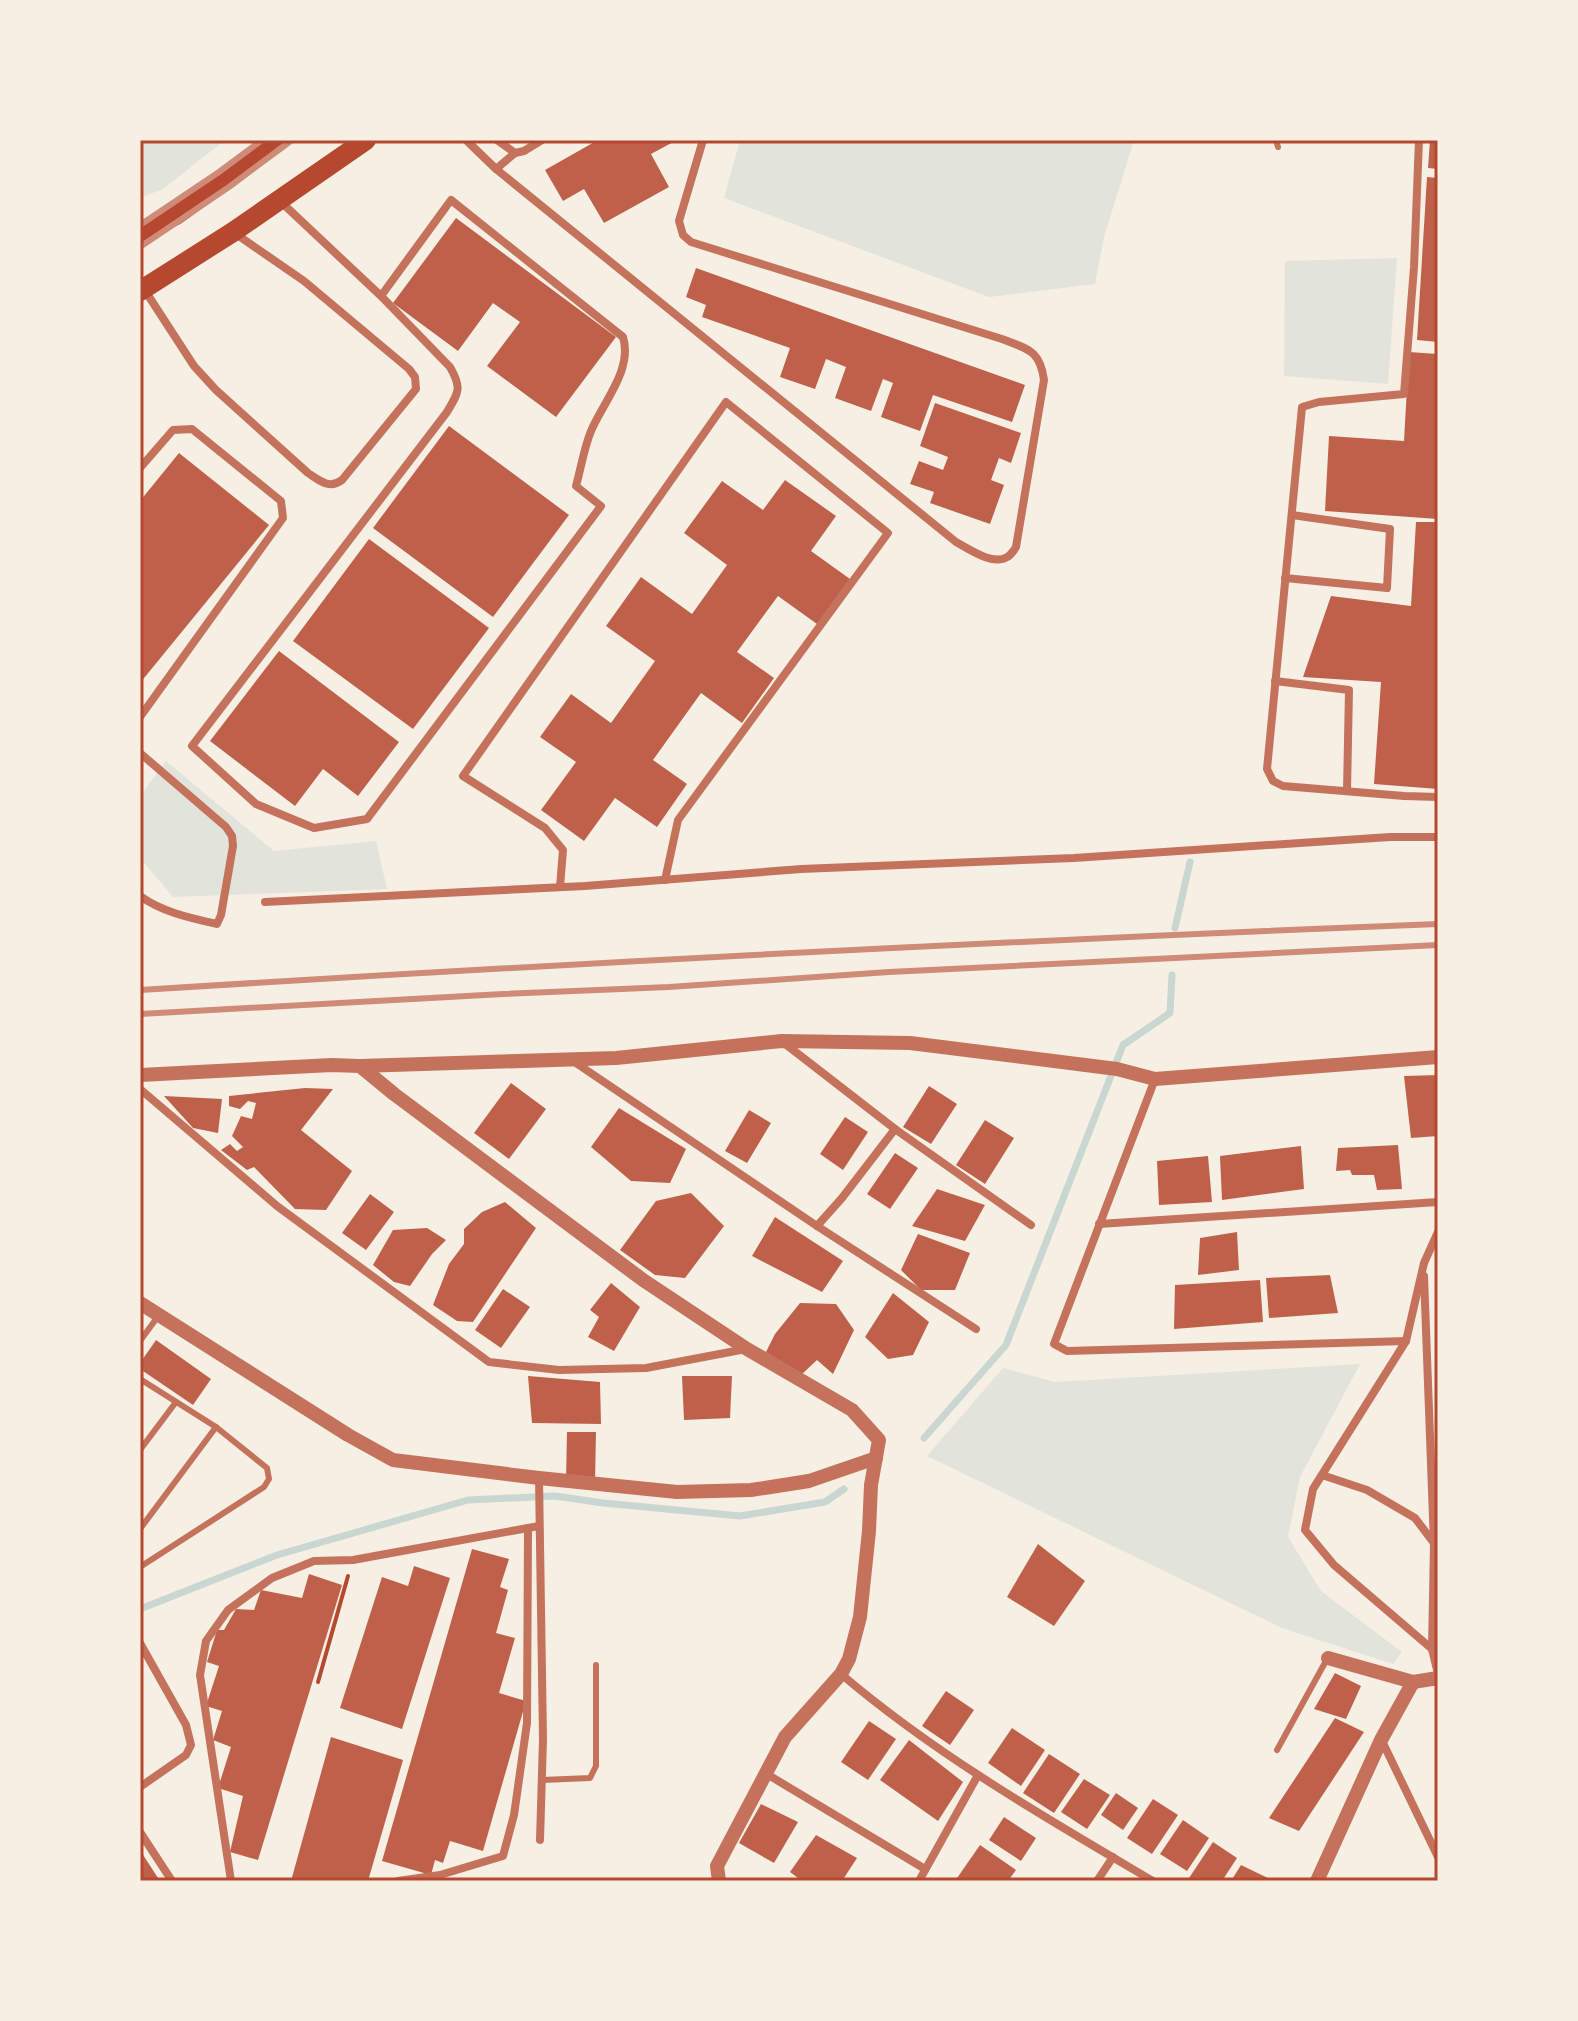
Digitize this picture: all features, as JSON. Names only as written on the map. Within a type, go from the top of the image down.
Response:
[{"type":"highway","points":[[140,232],[176,215],[280,140]]},
{"type":"highway","points":[[142,290],[233,232],[366,140]]},
{"type":"street","points":[[466,140],[496,169],[956,542],[989,558],[1009,557],[1016,547],[1044,380],[1042,363],[1029,350],[1002,339],[691,242],[683,235],[679,221],[703,140]]},
{"type":"street","points":[[497,140],[515,153]]},
{"type":"street","points":[[496,169],[515,153],[542,140]]},
{"type":"street","points":[[1419,140],[1414,267],[1404,394],[1319,402],[1302,407],[1267,769],[1273,781],[1283,786],[1438,797]]},
{"type":"street","points":[[279,200],[381,296],[450,367],[457,379],[458,395],[192,746],[256,804],[314,828],[367,819],[601,506],[576,486],[591,432],[624,366],[626,346],[623,337],[451,200],[381,296]]},
{"type":"street","points":[[142,290],[194,366],[216,390],[308,473],[321,482],[336,485],[416,389],[415,377],[304,281],[233,232]]},
{"type":"street","points":[[560,887],[563,850],[545,828],[463,776],[726,402],[888,533],[678,820],[665,880]]},
{"type":"street","points":[[140,468],[173,430],[192,429],[281,501],[283,518],[140,717]]},
{"type":"street","points":[[1285,578],[1387,588],[1390,529],[1292,515]]},
{"type":"street","points":[[1275,681],[1349,690],[1347,791]]},
{"type":"street","points":[[140,753],[226,827],[232,836],[233,846],[217,924],[172,912],[140,896]]},
{"type":"street","points":[[265,902],[560,887],[801,869],[1074,858],[1390,837],[1438,837]]},
{"type":"street","points":[[782,1041],[895,1129],[1031,1225]]},
{"type":"street","points":[[140,1075],[332,1065],[616,1058],[782,1041],[910,1043],[1110,1068],[1155,1079],[1438,1057]]},
{"type":"street","points":[[569,1059],[976,1329]]},
{"type":"street","points":[[360,1066],[643,1280],[747,1349],[852,1410],[879,1440],[871,1485],[860,1617],[849,1659],[841,1674],[785,1737],[717,1866],[719,1881]]},
{"type":"street","points":[[1155,1079],[1054,1344],[1067,1351],[1406,1341]]},
{"type":"street","points":[[140,1089],[277,1206],[489,1362],[559,1370],[646,1368],[747,1349]]},
{"type":"street","points":[[817,1226],[895,1129]]},
{"type":"street","points":[[1099,1224],[1438,1202]]},
{"type":"street","points":[[1432,1649],[1334,1565],[1305,1530],[1313,1489],[1406,1341],[1424,1263],[1438,1232]]},
{"type":"street","points":[[1328,1658],[1413,1682],[1438,1676],[1432,1649],[1434,1544],[1424,1263]]},
{"type":"street","points":[[140,1303],[348,1435],[393,1460],[538,1482],[677,1492],[751,1490],[809,1481],[876,1458]]},
{"type":"street","points":[[1322,1475],[1367,1490],[1415,1518],[1434,1544]]},
{"type":"street","points":[[538,1482],[543,1739],[540,1840]]},
{"type":"street","points":[[231,1881],[200,1675],[206,1641],[228,1610],[272,1578],[314,1561],[353,1560],[539,1526]]},
{"type":"street","points":[[398,1881],[440,1875],[503,1856],[514,1815],[525,1737],[528,1528]]},
{"type":"street","points":[[140,1643],[186,1725],[191,1745],[186,1755],[140,1787]]},
{"type":"street","points":[[841,1674],[876,1704],[978,1775],[1153,1881]]},
{"type":"street","points":[[1317,1881],[1381,1740],[1413,1682]]},
{"type":"street","points":[[525,1737],[543,1739]]},
{"type":"street","points":[[1381,1740],[1438,1857]]},
{"type":"street","points":[[765,1773],[925,1869]]},
{"type":"street","points":[[919,1881],[978,1775]]},
{"type":"street","points":[[140,1832],[172,1881]]},
{"type":"street","points":[[1097,1881],[1113,1857]]},
{"type":"lane","points":[[140,1341],[159,1315]]},
{"type":"lane","points":[[140,1379],[216,1427],[267,1468],[269,1479],[264,1487],[140,1567]]},
{"type":"lane","points":[[140,1450],[176,1402]]},
{"type":"lane","points":[[140,1529],[216,1427]]},
{"type":"lane","points":[[1277,1750],[1328,1658]]},
{"type":"lane","points":[[542,1780],[590,1778],[596,1766],[596,1665]]},
{"type":"path","points":[[318,1682],[353,1560]]},
{"type":"shaded area","points":[[140,140],[225,140],[163,189],[140,198]]},
{"type":"shaded area","points":[[740,140],[1134,140],[1104,237],[1095,284],[989,297],[724,198]]},
{"type":"shaded area","points":[[1397,258],[1388,384],[1284,376],[1285,261]]},
{"type":"shaded area","points":[[166,761],[274,851],[376,841],[387,889],[173,897],[140,858],[140,796]]},
{"type":"shaded area","points":[[1360,1364],[1300,1477],[1288,1537],[1321,1591],[1402,1652],[1393,1664],[1282,1628],[927,1456],[1003,1368],[1055,1382]]},
{"type":"building","points":[[598,140],[677,140],[651,154],[669,187],[604,223],[584,189],[563,201],[545,170]]},
{"type":"building","points":[[1430,140],[1438,140],[1438,169],[1428,168]]},
{"type":"building","points":[[1427,177],[1438,178],[1438,342],[1417,340]]},
{"type":"building","points":[[456,218],[616,337],[556,417],[487,366],[520,322],[493,303],[458,351],[393,303]]},
{"type":"building","points":[[696,268],[1025,385],[1012,422],[933,395],[920,431],[881,417],[893,383],[883,379],[871,411],[835,398],[846,367],[826,359],[815,389],[780,377],[790,348],[702,317],[706,305],[686,297]]},
{"type":"building","points":[[1409,352],[1438,354],[1438,519],[1325,511],[1329,436],[1404,441]]},
{"type":"building","points":[[935,403],[1021,433],[1011,463],[999,458],[991,480],[1004,485],[990,524],[930,503],[934,492],[910,484],[919,461],[943,470],[948,457],[920,446]]},
{"type":"building","points":[[449,426],[569,515],[493,617],[373,528]]},
{"type":"building","points":[[179,453],[269,525],[140,683],[140,501]]},
{"type":"building","points":[[785,480],[836,516],[811,551],[850,579],[817,624],[778,596],[737,652],[774,678],[742,723],[701,693],[653,760],[687,784],[657,827],[615,798],[584,841],[541,810],[576,762],[540,737],[571,694],[611,723],[655,661],[606,626],[641,577],[692,614],[727,565],[684,533],[722,481],[763,510]]},
{"type":"building","points":[[1416,522],[1438,522],[1438,789],[1374,784],[1381,682],[1303,677],[1331,596],[1411,606]]},
{"type":"building","points":[[369,539],[489,628],[413,729],[293,641]]},
{"type":"building","points":[[279,651],[399,742],[358,796],[323,769],[295,806],[210,741]]},
{"type":"building","points":[[1438,1075],[1438,1136],[1411,1138],[1404,1076]]},
{"type":"building","points":[[511,1083],[546,1109],[509,1159],[474,1133]]},
{"type":"building","points":[[929,1086],[957,1104],[931,1144],[903,1127]]},
{"type":"building","points":[[305,1088],[333,1089],[301,1130],[352,1171],[326,1210],[295,1209],[254,1167],[247,1170],[221,1150],[230,1144],[237,1151],[243,1147],[232,1136],[241,1116],[252,1119],[256,1103],[248,1101],[240,1109],[229,1106],[229,1096]]},
{"type":"building","points":[[164,1096],[222,1099],[218,1133],[193,1128]]},
{"type":"building","points":[[619,1108],[686,1149],[670,1183],[631,1181],[591,1147]]},
{"type":"building","points":[[749,1110],[771,1123],[747,1163],[725,1151]]},
{"type":"building","points":[[845,1117],[868,1132],[843,1170],[820,1154]]},
{"type":"building","points":[[985,1120],[1014,1138],[985,1184],[956,1165]]},
{"type":"building","points":[[1398,1145],[1402,1189],[1377,1190],[1374,1175],[1352,1175],[1350,1170],[1336,1171],[1338,1148]]},
{"type":"building","points":[[1301,1146],[1304,1189],[1222,1200],[1220,1156]]},
{"type":"building","points":[[895,1153],[918,1168],[890,1209],[867,1194]]},
{"type":"building","points":[[1208,1156],[1212,1202],[1159,1205],[1157,1161]]},
{"type":"building","points":[[937,1189],[985,1205],[965,1241],[912,1226]]},
{"type":"building","points":[[691,1193],[724,1226],[685,1278],[655,1275],[620,1250],[656,1201]]},
{"type":"building","points":[[370,1194],[394,1212],[366,1250],[342,1233]]},
{"type":"building","points":[[505,1202],[536,1228],[473,1322],[457,1321],[433,1305],[449,1264],[464,1244],[464,1229],[482,1212]]},
{"type":"building","points":[[775,1217],[843,1261],[822,1292],[752,1256]]},
{"type":"building","points":[[427,1228],[446,1240],[410,1286],[394,1282],[373,1265],[393,1230]]},
{"type":"building","points":[[1237,1232],[1239,1270],[1198,1275],[1200,1238]]},
{"type":"building","points":[[918,1234],[970,1253],[955,1290],[921,1290],[901,1270]]},
{"type":"building","points":[[1330,1275],[1338,1313],[1269,1318],[1266,1278]]},
{"type":"building","points":[[1260,1280],[1263,1322],[1174,1329],[1175,1285]]},
{"type":"building","points":[[611,1283],[640,1307],[614,1351],[588,1337],[599,1317],[590,1310]]},
{"type":"building","points":[[503,1289],[530,1307],[501,1348],[475,1330]]},
{"type":"building","points":[[893,1293],[929,1322],[913,1355],[888,1359],[865,1337]]},
{"type":"building","points":[[800,1303],[836,1304],[854,1330],[833,1374],[817,1360],[800,1376],[766,1352],[775,1334]]},
{"type":"building","points":[[156,1340],[211,1379],[193,1405],[140,1369],[140,1363]]},
{"type":"building","points":[[528,1376],[600,1382],[601,1424],[532,1423]]},
{"type":"building","points":[[682,1376],[732,1376],[730,1418],[684,1420]]},
{"type":"building","points":[[567,1432],[596,1432],[595,1481],[566,1481]]},
{"type":"building","points":[[1038,1544],[1085,1581],[1054,1626],[1007,1597]]},
{"type":"building","points":[[472,1549],[509,1559],[500,1587],[508,1590],[496,1633],[515,1638],[499,1693],[526,1701],[483,1851],[450,1841],[443,1863],[435,1860],[431,1875],[382,1861]]},
{"type":"building","points":[[414,1566],[450,1578],[402,1729],[340,1708],[382,1577],[408,1586]]},
{"type":"building","points":[[309,1574],[342,1585],[258,1860],[230,1852],[243,1796],[218,1788],[231,1747],[213,1740],[222,1711],[206,1706],[219,1666],[207,1662],[217,1630],[224,1630],[236,1609],[254,1610],[261,1590],[302,1598]]},
{"type":"building","points":[[1335,1673],[1361,1686],[1346,1719],[1314,1709]]},
{"type":"building","points":[[946,1691],[974,1710],[950,1745],[922,1726]]},
{"type":"building","points":[[1335,1718],[1364,1732],[1299,1831],[1269,1818]]},
{"type":"building","points":[[869,1721],[896,1739],[868,1780],[841,1762]]},
{"type":"building","points":[[1012,1728],[1045,1750],[1021,1786],[988,1763]]},
{"type":"building","points":[[331,1737],[403,1760],[368,1881],[291,1881]]},
{"type":"building","points":[[909,1740],[963,1782],[938,1821],[880,1780]]},
{"type":"building","points":[[1049,1754],[1080,1774],[1054,1813],[1023,1793]]},
{"type":"building","points":[[1084,1779],[1110,1795],[1087,1829],[1061,1812]]},
{"type":"building","points":[[1116,1793],[1138,1808],[1123,1830],[1101,1815]]},
{"type":"building","points":[[1153,1799],[1178,1815],[1152,1854],[1127,1838]]},
{"type":"building","points":[[761,1804],[798,1822],[774,1863],[739,1843]]},
{"type":"building","points":[[1004,1817],[1036,1838],[1021,1861],[989,1840]]},
{"type":"building","points":[[1183,1820],[1209,1838],[1187,1871],[1160,1854]]},
{"type":"building","points":[[816,1835],[857,1858],[842,1881],[802,1881],[790,1872]]},
{"type":"building","points":[[1213,1842],[1237,1858],[1222,1881],[1187,1881]]},
{"type":"building","points":[[980,1845],[1016,1870],[1008,1881],[955,1881]]},
{"type":"building","points":[[140,1850],[147,1861],[160,1881],[140,1881]]},
{"type":"building","points":[[1241,1865],[1274,1881],[1231,1881]]},
{"type":"waterway","points":[[1175,928],[1190,862]]},
{"type":"waterway","points":[[924,1438],[1006,1345],[1123,1045],[1170,1013],[1172,975]]},
{"type":"waterway","points":[[140,1609],[277,1555],[468,1500],[555,1496],[740,1516],[825,1502],[844,1489]]},
{"type":"railway","points":[[140,225],[262,140]]},
{"type":"railway","points":[[140,247],[292,140]]},
{"type":"railway","points":[[140,990],[789,953],[1438,924]]},
{"type":"railway","points":[[140,1014],[1438,945]]}]
